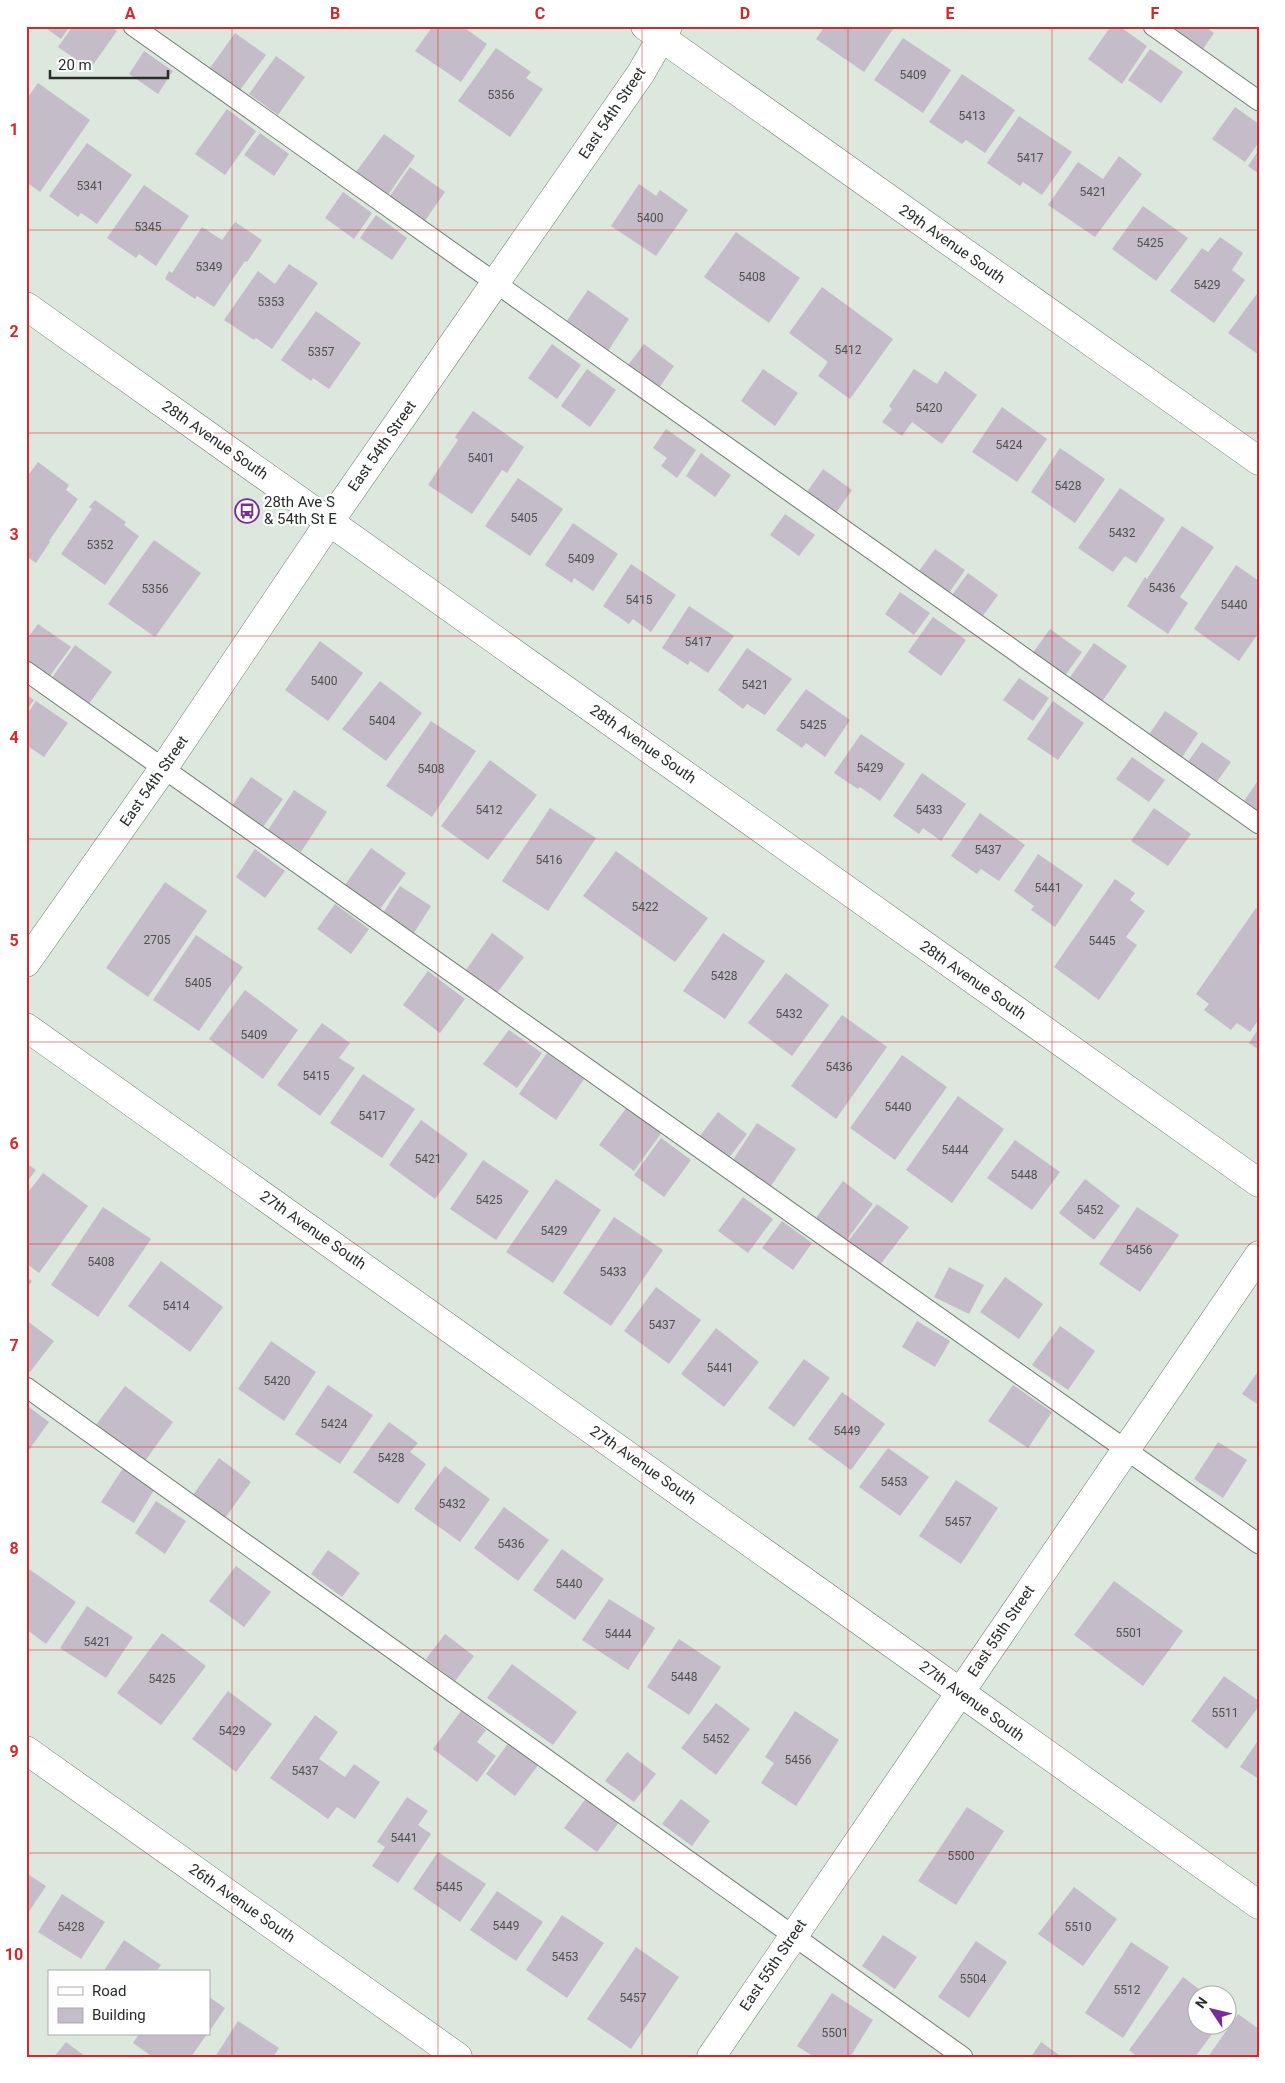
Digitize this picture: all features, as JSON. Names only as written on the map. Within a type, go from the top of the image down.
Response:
[{"type":"street","name":"East 54th Street","points":[[26,963],[163,769],[330,521],[641,73],[658,30]]},
{"type":"street","name":"29th Avenue South","points":[[658,30],[1259,461]]},
{"type":"street","name":"28th Avenue South","points":[[26,306],[1259,1184]]},
{"type":"street","name":"27th Avenue South","points":[[26,1026],[1259,1904]]},
{"type":"street","name":"East 55th Street","points":[[711,2057],[1125,1448],[1259,1255]]},
{"type":"street","name":"26th Avenue South","points":[[26,1750],[458,2057]]},
{"type":"lane","points":[[132,26],[1259,824]]},
{"type":"lane","points":[[1153,26],[1259,101]]},
{"type":"lane","points":[[26,671],[1259,1544]]},
{"type":"lane","points":[[26,1387],[963,2057]]},
{"type":"building","points":[[43,26],[70,26],[61,39]]},
{"type":"building","points":[[73,26],[110,26],[117,31],[90,69],[58,47]]},
{"type":"building","points":[[433,26],[462,26],[487,44],[461,82],[415,51]]},
{"type":"building","points":[[825,26],[889,26],[893,29],[864,72],[816,39]]},
{"type":"building","points":[[1111,26],[1119,26],[1147,46],[1122,84],[1088,59]]},
{"type":"building","points":[[1170,26],[1204,26],[1214,33],[1201,52],[1168,29]]},
{"type":"building","points":[[235,33],[266,55],[240,90],[210,68]]},
{"type":"building","points":[[903,38],[951,70],[923,113],[874,80]]},
{"type":"building","points":[[496,48],[531,72],[526,78],[543,89],[510,137],[458,101]]},
{"type":"building","points":[[1150,49],[1183,72],[1161,103],[1128,80]]},
{"type":"building","points":[[144,51],[173,71],[158,94],[129,74]]},
{"type":"building","points":[[276,56],[305,77],[278,115],[249,94]]},
{"type":"building","points":[[962,74],[1015,110],[985,153],[966,140],[962,144],[929,122]]},
{"type":"building","points":[[38,83],[90,120],[40,192],[26,182],[26,100]]},
{"type":"building","points":[[1235,107],[1259,124],[1259,142],[1245,162],[1212,139]]},
{"type":"building","points":[[227,109],[256,131],[225,175],[195,154]]},
{"type":"building","points":[[1019,116],[1072,152],[1042,195],[1023,182],[1020,186],[987,163]]},
{"type":"building","points":[[260,133],[289,154],[274,176],[244,155]]},
{"type":"building","points":[[384,134],[415,156],[388,195],[356,172]]},
{"type":"building","points":[[87,143],[132,175],[97,224],[81,213],[78,217],[49,196]]},
{"type":"building","points":[[1259,150],[1259,174],[1248,166]]},
{"type":"building","points":[[1119,156],[1142,174],[1095,237],[1048,205],[1078,162],[1103,179]]},
{"type":"building","points":[[410,167],[445,192],[424,222],[389,197]]},
{"type":"building","points":[[639,184],[656,196],[660,190],[688,210],[656,256],[611,226]]},
{"type":"building","points":[[144,185],[189,216],[156,266],[139,254],[136,258],[107,238]]},
{"type":"building","points":[[343,192],[372,213],[354,239],[325,218]]},
{"type":"building","points":[[1143,206],[1188,238],[1156,281],[1112,249]]},
{"type":"building","points":[[376,215],[407,238],[392,260],[360,238]]},
{"type":"building","points":[[235,222],[262,240],[247,262],[245,261],[214,307],[197,296],[195,299],[165,279],[169,271],[172,273],[202,227],[222,240]]},
{"type":"building","points":[[736,232],[800,278],[769,323],[704,277]]},
{"type":"building","points":[[1220,237],[1243,253],[1232,270],[1245,280],[1214,323],[1170,291],[1202,248],[1208,252]]},
{"type":"building","points":[[289,264],[318,283],[272,349],[256,338],[254,340],[224,320],[258,271],[275,284]]},
{"type":"building","points":[[822,287],[893,339],[850,399],[818,376],[828,362],[789,333]]},
{"type":"building","points":[[588,290],[629,319],[608,351],[566,322]]},
{"type":"building","points":[[1259,291],[1259,355],[1228,333]]},
{"type":"building","points":[[316,311],[361,343],[329,389],[313,378],[311,381],[281,360]]},
{"type":"building","points":[[552,344],[581,365],[557,399],[528,378]]},
{"type":"building","points":[[644,344],[674,366],[659,388],[628,365]]},
{"type":"building","points":[[587,369],[616,390],[590,427],[561,406]]},
{"type":"building","points":[[763,369],[798,393],[775,426],[741,401]]},
{"type":"building","points":[[914,369],[937,384],[945,371],[977,395],[942,444],[912,422],[902,436],[882,422],[892,409],[889,406]]},
{"type":"building","points":[[1002,407],[1047,439],[1017,482],[972,452]]},
{"type":"building","points":[[473,411],[524,447],[507,473],[502,470],[472,514],[428,485],[458,440],[455,437]]},
{"type":"building","points":[[666,429],[696,450],[677,478],[661,466],[667,458],[653,448]]},
{"type":"building","points":[[1060,448],[1105,479],[1075,523],[1031,492]]},
{"type":"building","points":[[701,453],[731,475],[715,497],[686,476]]},
{"type":"building","points":[[38,462],[69,485],[66,490],[78,499],[36,563],[26,556],[26,478]]},
{"type":"building","points":[[823,469],[852,490],[836,513],[807,492]]},
{"type":"building","points":[[518,478],[563,509],[530,556],[485,526]]},
{"type":"building","points":[[1120,488],[1165,519],[1136,563],[1125,556],[1113,572],[1078,548]]},
{"type":"building","points":[[95,500],[126,522],[124,525],[139,536],[105,585],[61,554],[92,509],[89,507]]},
{"type":"building","points":[[785,514],[815,535],[799,556],[770,535]]},
{"type":"building","points":[[573,523],[618,554],[593,591],[574,578],[572,583],[545,565]]},
{"type":"building","points":[[1182,526],[1214,547],[1180,597],[1188,603],[1168,634],[1127,606],[1145,577],[1147,579]]},
{"type":"building","points":[[154,540],[201,573],[155,637],[108,604]]},
{"type":"building","points":[[935,549],[965,570],[949,593],[919,571]]},
{"type":"building","points":[[631,564],[676,595],[651,632],[633,619],[629,624],[603,606]]},
{"type":"building","points":[[1236,565],[1259,581],[1259,632],[1239,661],[1194,629]]},
{"type":"building","points":[[968,573],[998,595],[982,617],[952,595]]},
{"type":"building","points":[[900,592],[930,613],[914,635],[885,614]]},
{"type":"building","points":[[689,606],[734,636],[708,673],[690,661],[688,665],[662,648]]},
{"type":"building","points":[[933,617],[966,640],[941,676],[908,652]]},
{"type":"building","points":[[38,624],[71,647],[49,677],[26,661],[26,640]]},
{"type":"building","points":[[1050,629],[1082,652],[1064,677],[1032,654]]},
{"type":"building","points":[[320,641],[363,673],[328,721],[285,690]]},
{"type":"building","points":[[1094,643],[1127,666],[1101,703],[1068,680]]},
{"type":"building","points":[[75,645],[112,672],[88,705],[51,679]]},
{"type":"building","points":[[747,648],[792,679],[765,715],[747,704],[743,709],[718,690]]},
{"type":"building","points":[[1019,678],[1049,698],[1033,721],[1003,700]]},
{"type":"building","points":[[380,681],[422,713],[386,761],[342,729]]},
{"type":"building","points":[[806,689],[850,720],[825,757],[806,743],[802,748],[776,730]]},
{"type":"building","points":[[26,694],[34,700],[26,711]]},
{"type":"building","points":[[36,701],[68,723],[44,757],[26,745],[26,715]]},
{"type":"building","points":[[1053,701],[1084,723],[1058,760],[1027,739]]},
{"type":"building","points":[[1165,711],[1198,733],[1181,759],[1148,736]]},
{"type":"building","points":[[431,721],[476,751],[432,817],[386,786]]},
{"type":"building","points":[[861,734],[905,764],[880,801],[860,787],[858,789],[834,773]]},
{"type":"building","points":[[1202,742],[1231,762],[1216,783],[1187,763]]},
{"type":"building","points":[[1132,757],[1165,780],[1149,802],[1116,779]]},
{"type":"building","points":[[490,760],[537,795],[488,860],[441,826]]},
{"type":"building","points":[[922,773],[966,804],[941,841],[923,828],[919,834],[893,816]]},
{"type":"building","points":[[251,777],[283,799],[263,827],[232,806]]},
{"type":"building","points":[[1259,779],[1259,812],[1244,801]]},
{"type":"building","points":[[294,790],[327,812],[301,852],[268,830]]},
{"type":"building","points":[[550,808],[596,838],[548,911],[502,881]]},
{"type":"building","points":[[1154,808],[1191,834],[1168,866],[1131,841]]},
{"type":"building","points":[[980,813],[1025,845],[999,881],[981,869],[977,874],[951,856]]},
{"type":"building","points":[[371,848],[406,873],[380,909],[345,885]]},
{"type":"building","points":[[255,849],[285,871],[265,898],[236,877]]},
{"type":"building","points":[[616,851],[708,918],[675,962],[583,896]]},
{"type":"building","points":[[1038,854],[1083,885],[1055,927],[1031,910],[1034,906],[1014,891]]},
{"type":"building","points":[[1115,879],[1135,893],[1130,900],[1145,911],[1126,937],[1137,945],[1099,1000],[1054,967]]},
{"type":"building","points":[[165,882],[207,911],[148,997],[106,968]]},
{"type":"building","points":[[400,886],[431,906],[414,933],[383,913]]},
{"type":"building","points":[[335,904],[369,929],[351,954],[317,929]]},
{"type":"building","points":[[1256,908],[1259,911],[1259,1019],[1250,1032],[1237,1023],[1231,1030],[1204,1010],[1209,1004],[1196,994]]},
{"type":"building","points":[[492,933],[524,957],[497,993],[466,970]]},
{"type":"building","points":[[723,933],[765,961],[725,1019],[683,991]]},
{"type":"building","points":[[196,935],[243,967],[199,1031],[153,1000]]},
{"type":"building","points":[[428,971],[465,999],[440,1033],[403,1005]]},
{"type":"building","points":[[786,973],[829,1005],[792,1056],[748,1023]]},
{"type":"building","points":[[245,990],[298,1030],[263,1079],[209,1039]]},
{"type":"building","points":[[842,1015],[887,1047],[836,1119],[791,1086]]},
{"type":"building","points":[[322,1023],[350,1043],[339,1058],[355,1068],[320,1116],[277,1085]]},
{"type":"building","points":[[1259,1028],[1259,1050],[1249,1043]]},
{"type":"building","points":[[509,1030],[542,1053],[517,1088],[483,1064]]},
{"type":"building","points":[[547,1053],[584,1079],[556,1120],[519,1094]]},
{"type":"building","points":[[902,1055],[947,1087],[895,1160],[850,1128]]},
{"type":"building","points":[[363,1074],[415,1109],[382,1158],[330,1123]]},
{"type":"building","points":[[958,1096],[1004,1129],[952,1203],[906,1170]]},
{"type":"building","points":[[630,1103],[665,1128],[634,1171],[599,1145]]},
{"type":"building","points":[[718,1112],[747,1134],[729,1158],[700,1136]]},
{"type":"building","points":[[421,1120],[468,1154],[435,1199],[389,1165]]},
{"type":"building","points":[[757,1123],[796,1149],[771,1186],[733,1160]]},
{"type":"building","points":[[661,1138],[691,1160],[664,1197],[634,1175]]},
{"type":"building","points":[[1015,1140],[1060,1172],[1032,1210],[987,1178]]},
{"type":"building","points":[[483,1160],[529,1191],[496,1240],[450,1209]]},
{"type":"building","points":[[26,1163],[36,1170],[26,1183]]},
{"type":"building","points":[[43,1173],[88,1206],[39,1273],[26,1263],[26,1195]]},
{"type":"building","points":[[556,1179],[601,1210],[553,1283],[506,1252]]},
{"type":"building","points":[[1085,1179],[1120,1206],[1094,1240],[1059,1213]]},
{"type":"building","points":[[843,1181],[873,1204],[846,1241],[816,1218]]},
{"type":"building","points":[[743,1197],[773,1219],[748,1253],[718,1231]]},
{"type":"building","points":[[877,1204],[909,1227],[880,1265],[848,1241]]},
{"type":"building","points":[[103,1207],[151,1239],[98,1317],[51,1285]]},
{"type":"building","points":[[1137,1207],[1179,1235],[1140,1292],[1099,1264]]},
{"type":"building","points":[[614,1217],[663,1250],[611,1326],[563,1293]]},
{"type":"building","points":[[782,1221],[812,1243],[793,1270],[762,1248]]},
{"type":"building","points":[[161,1261],[223,1307],[190,1352],[128,1306]]},
{"type":"building","points":[[949,1267],[984,1285],[969,1314],[934,1297]]},
{"type":"building","points":[[26,1277],[32,1281],[26,1289]]},
{"type":"building","points":[[1005,1277],[1043,1304],[1019,1339],[980,1312]]},
{"type":"building","points":[[656,1287],[701,1320],[669,1364],[624,1331]]},
{"type":"building","points":[[26,1320],[54,1341],[30,1372],[26,1370]]},
{"type":"building","points":[[917,1321],[950,1341],[935,1367],[902,1347]]},
{"type":"building","points":[[1060,1326],[1095,1351],[1068,1390],[1032,1365]]},
{"type":"building","points":[[716,1328],[759,1362],[724,1407],[681,1374]]},
{"type":"building","points":[[271,1341],[316,1372],[284,1421],[238,1389]]},
{"type":"building","points":[[804,1359],[830,1378],[794,1427],[768,1408]]},
{"type":"building","points":[[1259,1370],[1259,1405],[1242,1394]]},
{"type":"building","points":[[328,1385],[373,1415],[340,1464],[295,1434]]},
{"type":"building","points":[[1013,1385],[1052,1412],[1028,1448],[988,1421]]},
{"type":"building","points":[[125,1386],[173,1422],[145,1461],[96,1425]]},
{"type":"building","points":[[842,1392],[885,1424],[851,1470],[808,1439]]},
{"type":"building","points":[[26,1405],[49,1422],[26,1454]]},
{"type":"building","points":[[389,1422],[418,1443],[410,1452],[426,1464],[398,1504],[353,1472]]},
{"type":"building","points":[[1218,1442],[1247,1460],[1223,1498],[1194,1479]]},
{"type":"building","points":[[888,1448],[929,1477],[900,1516],[859,1487]]},
{"type":"building","points":[[219,1458],[251,1482],[225,1518],[193,1495]]},
{"type":"building","points":[[125,1465],[157,1485],[134,1523],[101,1502]]},
{"type":"building","points":[[445,1466],[490,1499],[460,1542],[414,1509]]},
{"type":"building","points":[[956,1480],[998,1508],[961,1564],[919,1536]]},
{"type":"building","points":[[156,1501],[186,1521],[165,1554],[135,1533]]},
{"type":"building","points":[[504,1507],[549,1540],[518,1581],[474,1548]]},
{"type":"building","points":[[562,1549],[604,1579],[575,1620],[533,1590]]},
{"type":"building","points":[[328,1550],[360,1573],[342,1597],[311,1574]]},
{"type":"building","points":[[236,1566],[271,1592],[244,1627],[209,1601]]},
{"type":"building","points":[[26,1567],[76,1602],[46,1644],[26,1629]]},
{"type":"building","points":[[1114,1581],[1183,1631],[1143,1686],[1074,1635]]},
{"type":"building","points":[[609,1599],[655,1628],[628,1670],[582,1640]]},
{"type":"building","points":[[87,1606],[133,1637],[106,1678],[60,1648]]},
{"type":"building","points":[[162,1633],[206,1666],[161,1725],[117,1693]]},
{"type":"building","points":[[445,1634],[474,1656],[455,1681],[426,1659]]},
{"type":"building","points":[[679,1639],[721,1667],[689,1715],[647,1687]]},
{"type":"building","points":[[512,1664],[577,1712],[553,1745],[487,1698]]},
{"type":"building","points":[[1224,1676],[1259,1701],[1259,1706],[1227,1749],[1191,1721]]},
{"type":"building","points":[[228,1691],[272,1724],[236,1772],[192,1739]]},
{"type":"building","points":[[716,1703],[750,1729],[716,1775],[681,1748]]},
{"type":"building","points":[[461,1711],[486,1730],[477,1742],[496,1756],[477,1782],[433,1749]]},
{"type":"building","points":[[795,1711],[839,1740],[796,1806],[761,1783],[774,1763],[765,1757]]},
{"type":"building","points":[[315,1715],[338,1732],[319,1759],[345,1777],[354,1764],[380,1782],[355,1819],[337,1807],[328,1819],[270,1778]]},
{"type":"building","points":[[1259,1739],[1259,1779],[1240,1767]]},
{"type":"building","points":[[509,1742],[539,1764],[515,1796],[486,1774]]},
{"type":"building","points":[[627,1752],[656,1774],[634,1802],[605,1781]]},
{"type":"building","points":[[407,1797],[428,1811],[418,1825],[431,1834],[398,1883],[372,1866],[385,1847],[377,1842]]},
{"type":"building","points":[[587,1797],[620,1821],[597,1852],[564,1828]]},
{"type":"building","points":[[681,1799],[710,1821],[692,1846],[662,1824]]},
{"type":"building","points":[[967,1807],[1004,1831],[956,1905],[918,1881]]},
{"type":"building","points":[[438,1852],[486,1884],[460,1922],[413,1889]]},
{"type":"building","points":[[26,1873],[46,1886],[26,1916]]},
{"type":"building","points":[[1074,1887],[1117,1919],[1083,1966],[1038,1934]]},
{"type":"building","points":[[497,1891],[543,1922],[516,1961],[470,1930]]},
{"type":"building","points":[[62,1894],[105,1922],[81,1959],[38,1932]]},
{"type":"building","points":[[562,1915],[604,1943],[567,1998],[526,1970]]},
{"type":"building","points":[[883,1935],[917,1957],[895,1989],[862,1966]]},
{"type":"building","points":[[124,1940],[161,1965],[157,1970],[104,1970]]},
{"type":"building","points":[[976,1941],[1007,1962],[969,2018],[938,1997]]},
{"type":"building","points":[[1131,1942],[1169,1967],[1123,2038],[1085,2013]]},
{"type":"building","points":[[636,1947],[679,1977],[631,2049],[587,2019]]},
{"type":"building","points":[[1183,1977],[1195,1986],[1188,1986],[1188,2036],[1211,2036],[1195,2057],[1138,2057],[1129,2050]]},
{"type":"building","points":[[832,1993],[873,2020],[850,2057],[814,2057],[797,2046]]},
{"type":"building","points":[[210,1998],[225,2008],[210,2030]]},
{"type":"building","points":[[1238,2014],[1259,2029],[1259,2057],[1208,2057],[1223,2036],[1238,2036]]},
{"type":"building","points":[[238,2021],[279,2048],[273,2057],[215,2057]]},
{"type":"building","points":[[138,2036],[206,2036],[191,2057],[153,2057],[133,2043]]},
{"type":"building","points":[[66,2042],[86,2057],[54,2057]]},
{"type":"building","points":[[1041,2042],[1062,2057],[1031,2057]]},
{"type":"place","name":"28th Ave S & 54th St E","points":[[247,511]]}]
